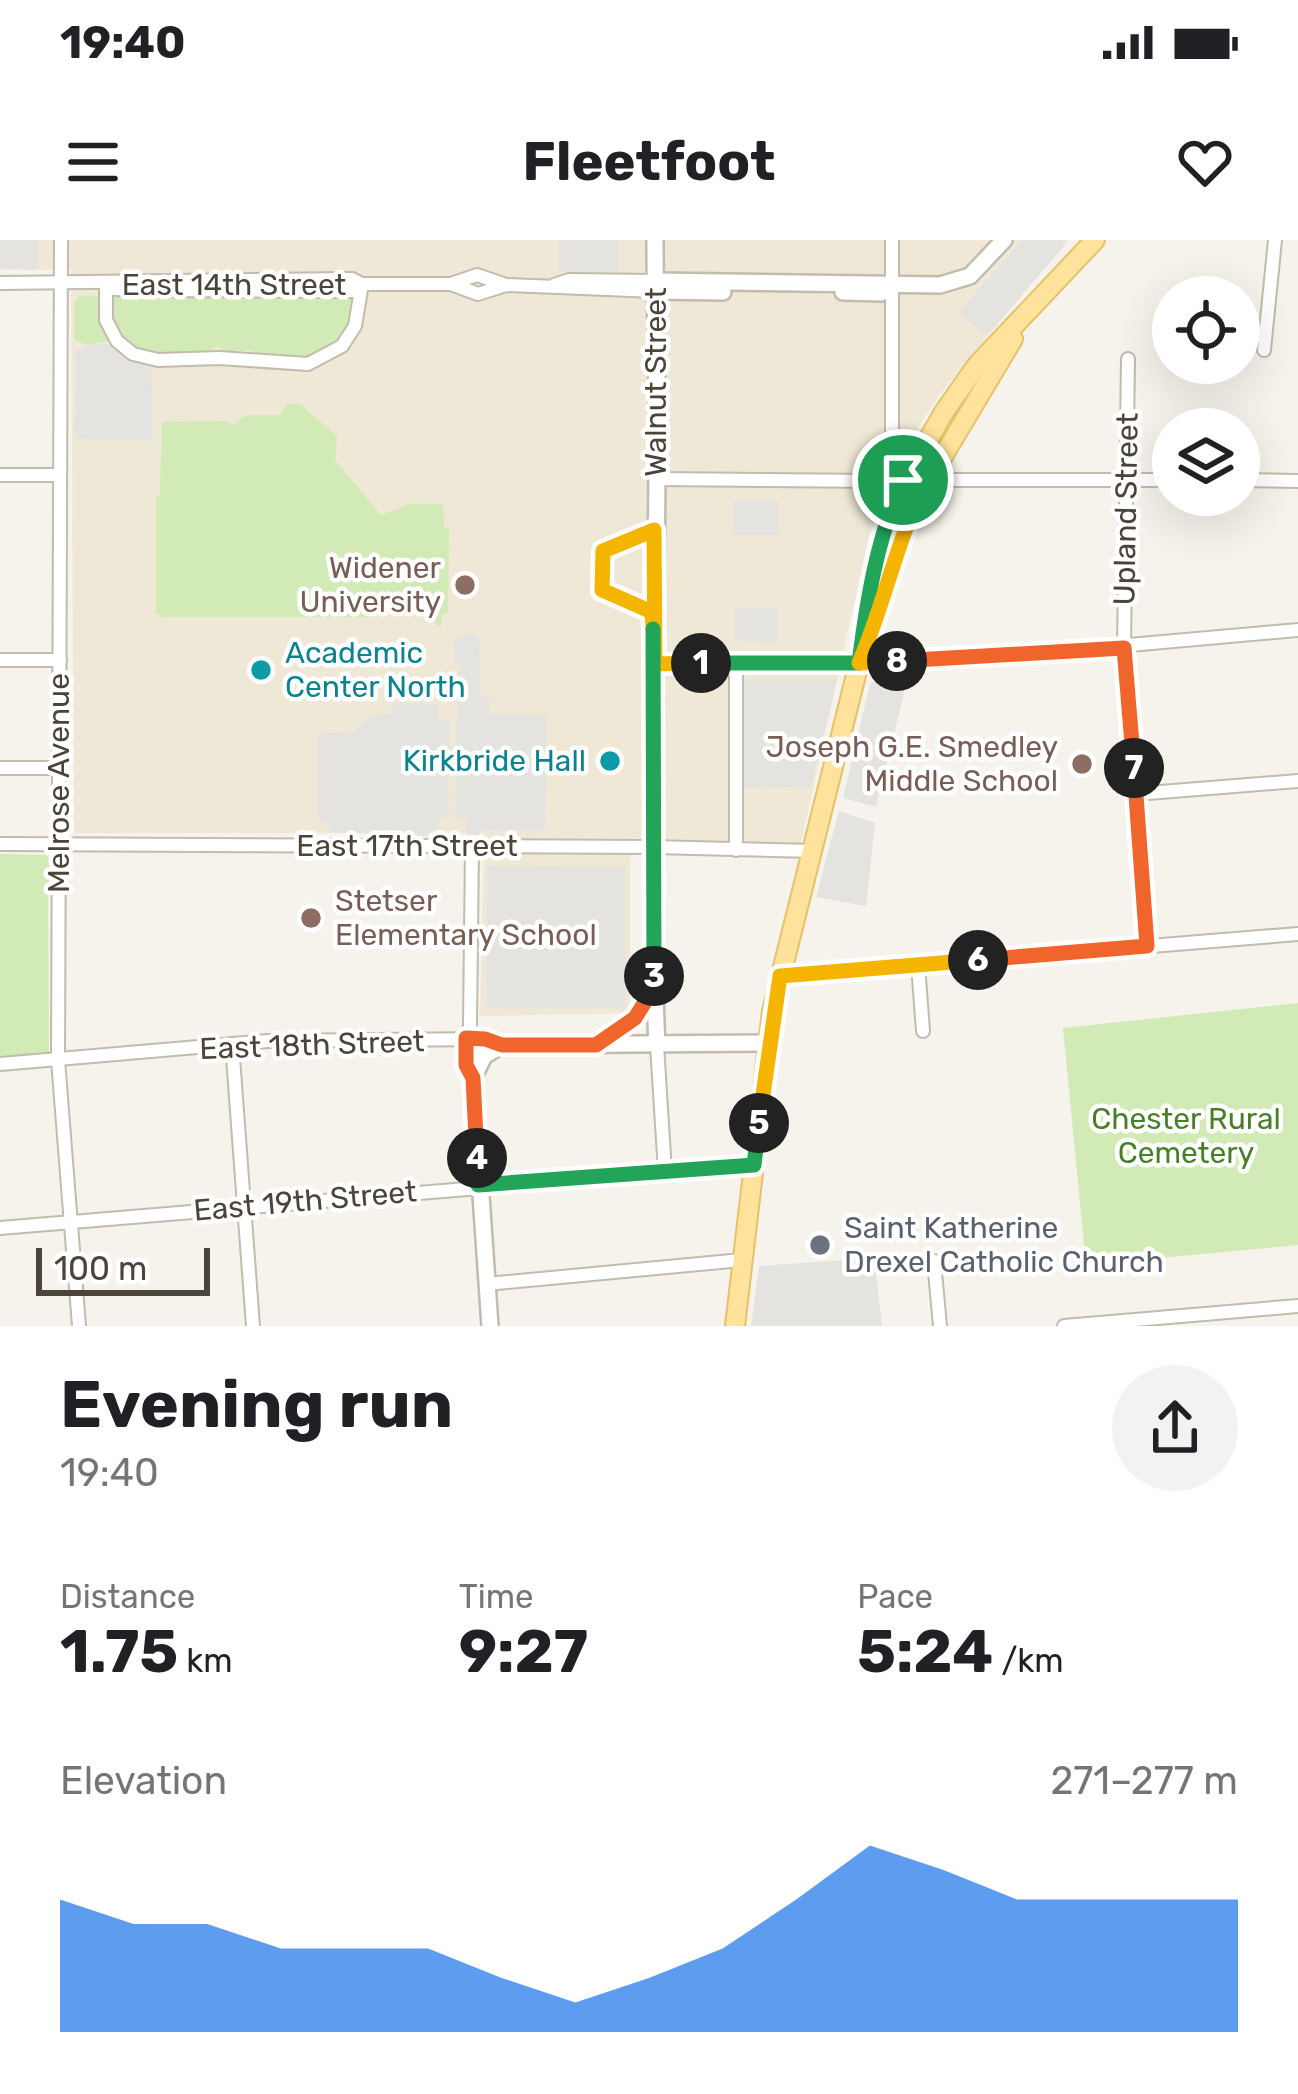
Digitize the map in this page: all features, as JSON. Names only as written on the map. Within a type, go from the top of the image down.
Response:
[{"type":"main road","points":[[735,1326],[780,976],[859,663],[876,559],[903,480],[977,365],[1088,245]]},
{"type":"main road","points":[[859,663],[880,614],[912,508],[973,400],[1040,300]]},
{"type":"street","name":"Melrose Avenue","points":[[61,240],[58,1060],[79,1326]]},
{"type":"street","name":"Walnut Street","points":[[655,240],[654,981],[665,1172]]},
{"type":"street","points":[[657,479],[882,481],[892,460],[892,240]]},
{"type":"street","name":"East 14th Street","points":[[0,283],[352,279],[362,284],[451,284],[476,275],[506,285],[553,286],[569,280],[655,286],[880,282],[892,286],[956,282],[980,268],[1004,240]]},
{"type":"street","points":[[1264,350],[1275,240]]},
{"type":"street","points":[[106,283],[106,320],[117,341],[134,354],[158,360],[219,358],[308,364],[342,346],[355,326],[362,284]]},
{"type":"street","name":"Upland Street","points":[[1128,359],[1124,648],[1147,946]]},
{"type":"street","points":[[0,475],[59,475]]},
{"type":"street","points":[[903,480],[1152,480]]},
{"type":"street","points":[[1260,480],[1298,481]]},
{"type":"street","points":[[652,612],[602,590],[603,551],[654,530]]},
{"type":"street","points":[[655,664],[859,663],[1124,648],[1298,630]]},
{"type":"street","points":[[0,659],[60,660]]},
{"type":"street","points":[[736,662],[736,850]]},
{"type":"street","points":[[0,768],[60,768]]},
{"type":"street","points":[[1136,794],[1298,781]]},
{"type":"street","name":"East 17th Street","points":[[0,844],[814,851]]},
{"type":"street","points":[[472,847],[466,1065],[473,1078],[490,1326]]},
{"type":"street","points":[[780,976],[1298,934]]},
{"type":"street","points":[[918,965],[923,1030]]},
{"type":"street","points":[[596,1045],[635,1018],[654,981]]},
{"type":"street","name":"East 18th Street","points":[[0,1064],[232,1044],[466,1038],[502,1045],[768,1043]]},
{"type":"street","points":[[232,1044],[253,1326]]},
{"type":"street","points":[[473,1078],[484,1056],[502,1045]]},
{"type":"street","name":"East 19th Street","points":[[0,1228],[754,1165]]},
{"type":"street","points":[[487,1284],[742,1260]]},
{"type":"street","points":[[934,1261],[940,1326]]},
{"type":"street","points":[[1064,1326],[1178,1322],[1298,1306]]},
{"type":"shaded area","name":"Widener University","points":[[0,240],[1068,240],[940,394],[902,452],[872,522],[801,843],[630,838],[630,1013],[480,1016],[484,833],[74,833],[71,270],[0,269]]},
{"type":"shaded area","points":[[0,240],[37,240],[37,270],[0,269]]},
{"type":"shaded area","points":[[559,240],[619,240],[618,273],[559,272]]},
{"type":"shaded area","points":[[1022,240],[1066,244],[987,335],[958,313]]},
{"type":"shaded area","points":[[87,344],[113,344],[151,366],[152,441],[75,439],[76,349],[86,349]]},
{"type":"shaded area","points":[[733,501],[779,501],[779,535],[733,535]]},
{"type":"shaded area","points":[[735,608],[778,608],[778,642],[735,641]]},
{"type":"shaded area","points":[[470,633],[479,637],[480,696],[489,697],[489,714],[547,715],[545,831],[480,830],[479,835],[467,835],[467,818],[455,818],[458,672],[465,665],[455,664],[454,640]]},
{"type":"shaded area","points":[[744,679],[837,679],[811,787],[743,788]]},
{"type":"shaded area","points":[[878,679],[907,681],[876,807],[843,798],[870,684]]},
{"type":"shaded area","points":[[393,703],[437,704],[438,720],[450,721],[447,817],[440,818],[439,829],[428,830],[428,836],[329,832],[329,822],[318,820],[317,733],[355,732],[369,716],[392,713]]},
{"type":"shaded area","points":[[839,811],[875,823],[866,906],[816,897]]},
{"type":"shaded area","points":[[487,866],[625,867],[625,1008],[487,1008]]},
{"type":"shaded area","points":[[874,1258],[882,1326],[751,1326],[759,1266]]},
{"type":"green space","points":[[80,296],[352,297],[356,301],[338,340],[316,355],[273,358],[217,346],[204,353],[156,357],[112,340],[86,345],[74,339],[74,302]]},
{"type":"green space","points":[[288,403],[300,404],[337,436],[335,460],[381,515],[410,504],[443,504],[444,527],[449,528],[448,613],[442,615],[441,627],[383,597],[371,617],[162,617],[156,613],[156,498],[160,494],[162,422],[225,421],[233,425],[246,415],[280,415]]},
{"type":"green space","points":[[0,854],[46,855],[52,862],[49,1053],[0,1057]]},
{"type":"green space","name":"Chester Rural Cemetery","points":[[1298,1003],[1298,1245],[1086,1265],[1063,1028]]},
{"type":"place","name":"Widener University","points":[[465,585]]},
{"type":"place","name":"Academic Center North","points":[[261,670]]},
{"type":"place","name":"Kirkbride Hall","points":[[610,761]]},
{"type":"place","name":"Joseph G.E. Smedley Middle School","points":[[1082,764]]},
{"type":"place","name":"Stetser Elementary School","points":[[311,918]]},
{"type":"place","name":"Saint Katherine Drexel Catholic Church","points":[[820,1245]]},
{"type":"route","points":[[903,480],[873,572],[859,663],[655,664],[654,530],[603,551],[602,590],[652,612],[654,981],[635,1018],[596,1045],[502,1045],[466,1038],[466,1065],[473,1078],[478,1185],[754,1165],[780,976],[1147,946],[1124,648],[859,663],[880,614],[912,508],[927,480],[903,480]]}]
